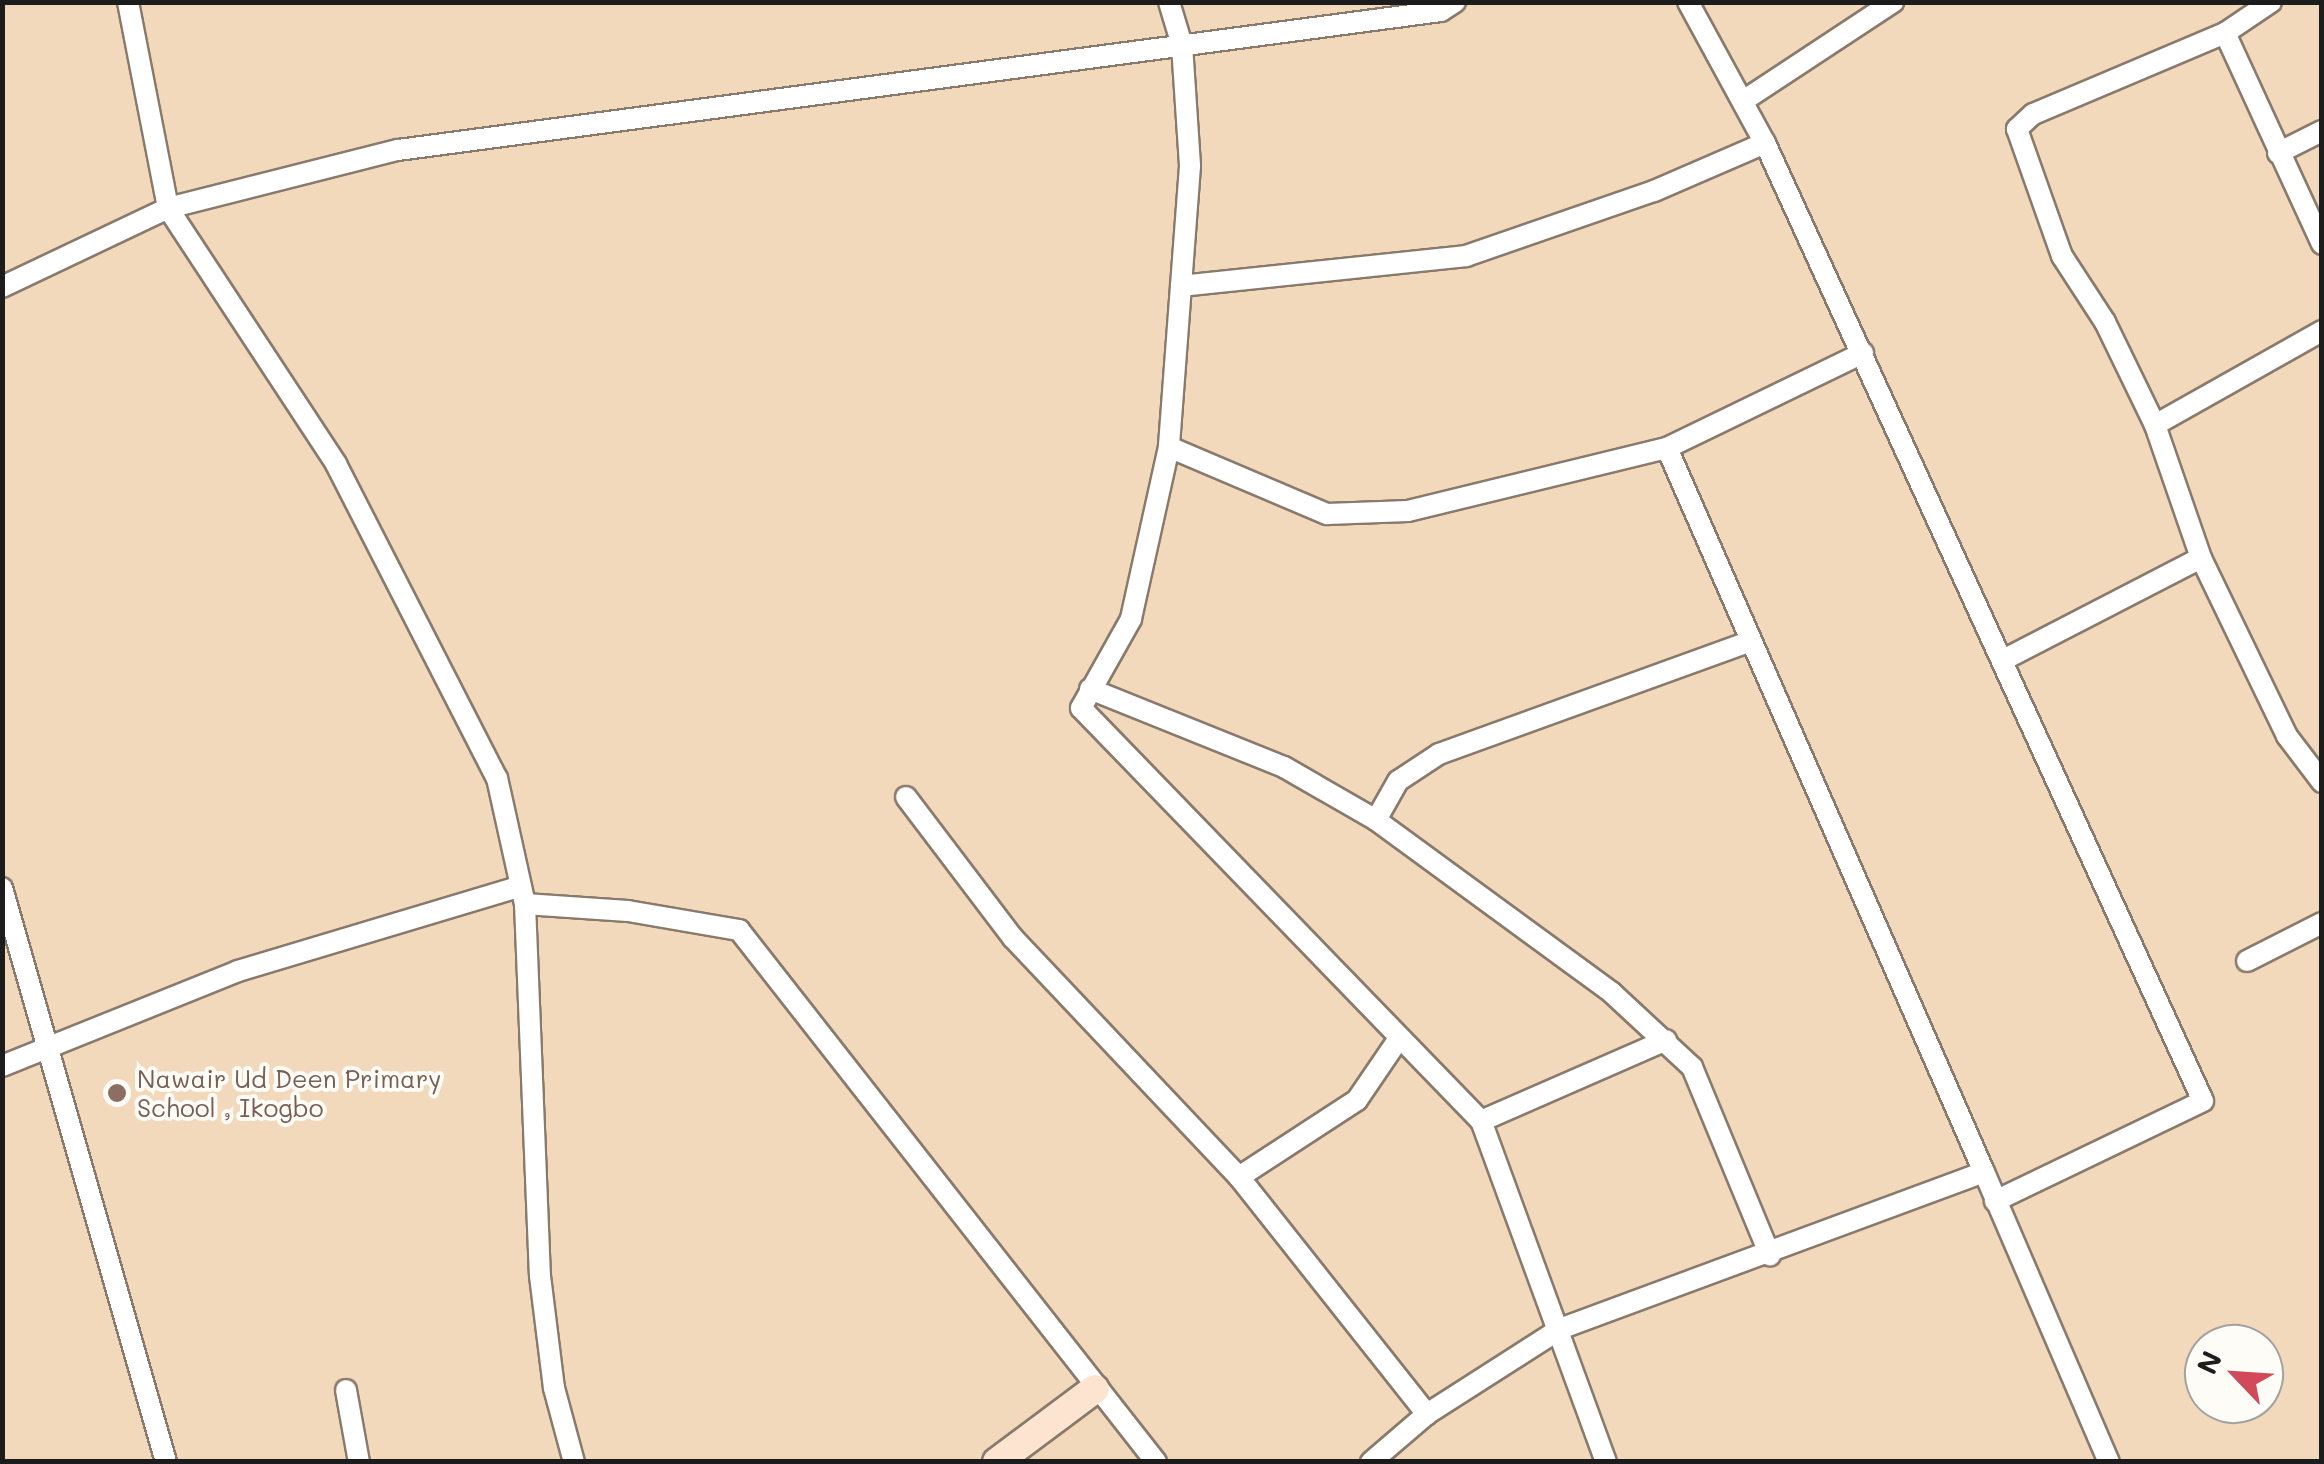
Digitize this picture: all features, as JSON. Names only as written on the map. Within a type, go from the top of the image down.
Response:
[{"type":"street","points":[[128,2],[168,208],[336,464],[497,778],[523,895],[540,1276],[554,1388],[574,1462]]},
{"type":"street","points":[[1169,2],[1182,45],[1190,166],[1169,447],[1131,619],[1081,708],[1398,1040],[1481,1121],[1606,1462]]},
{"type":"street","points":[[2,286],[168,208],[398,150],[1440,11],[1454,2]]},
{"type":"street","points":[[1688,2],[1765,144],[1863,352],[2204,1101],[1995,1201]]},
{"type":"street","points":[[1743,101],[1892,2]]},
{"type":"street","points":[[2275,4],[2224,32],[2033,114],[2017,129],[2062,256],[2105,322],[2155,425],[2200,558],[2287,736],[2322,782]]},
{"type":"street","points":[[2224,32],[2322,244]]},
{"type":"street","points":[[2278,153],[2322,131]]},
{"type":"street","points":[[1181,286],[1466,256],[1654,191],[1765,144]]},
{"type":"street","points":[[2155,425],[2322,330]]},
{"type":"street","points":[[1169,447],[1327,514],[1408,510],[1667,448],[1863,352]]},
{"type":"street","points":[[1667,448],[1748,642],[2109,1462]]},
{"type":"street","points":[[2005,659],[2200,558]]},
{"type":"street","points":[[1376,820],[1398,781],[1439,754],[1748,642]]},
{"type":"street","points":[[1090,689],[1284,766],[1376,820],[1666,1040],[1692,1067],[1770,1255]]},
{"type":"street","points":[[906,796],[1013,938],[1239,1177],[1427,1414]]},
{"type":"street","points":[[2,888],[166,1462]]},
{"type":"street","points":[[2,1066],[238,971],[523,895],[740,930],[1094,1389],[1156,1462]]},
{"type":"street","points":[[2246,961],[2322,924]]},
{"type":"street","points":[[1239,1177],[1357,1100],[1398,1040]]},
{"type":"street","points":[[1481,1121],[1666,1040]]},
{"type":"street","points":[[1371,1462],[1427,1414],[1560,1328],[1770,1255],[1984,1172]]},
{"type":"street","points":[[996,1462],[1094,1389]]},
{"type":"street","points":[[346,1390],[360,1462]]},
{"type":"place","name":"Nawair Ud Deen Primary School , Ikogbo","points":[[117,1093]]}]
